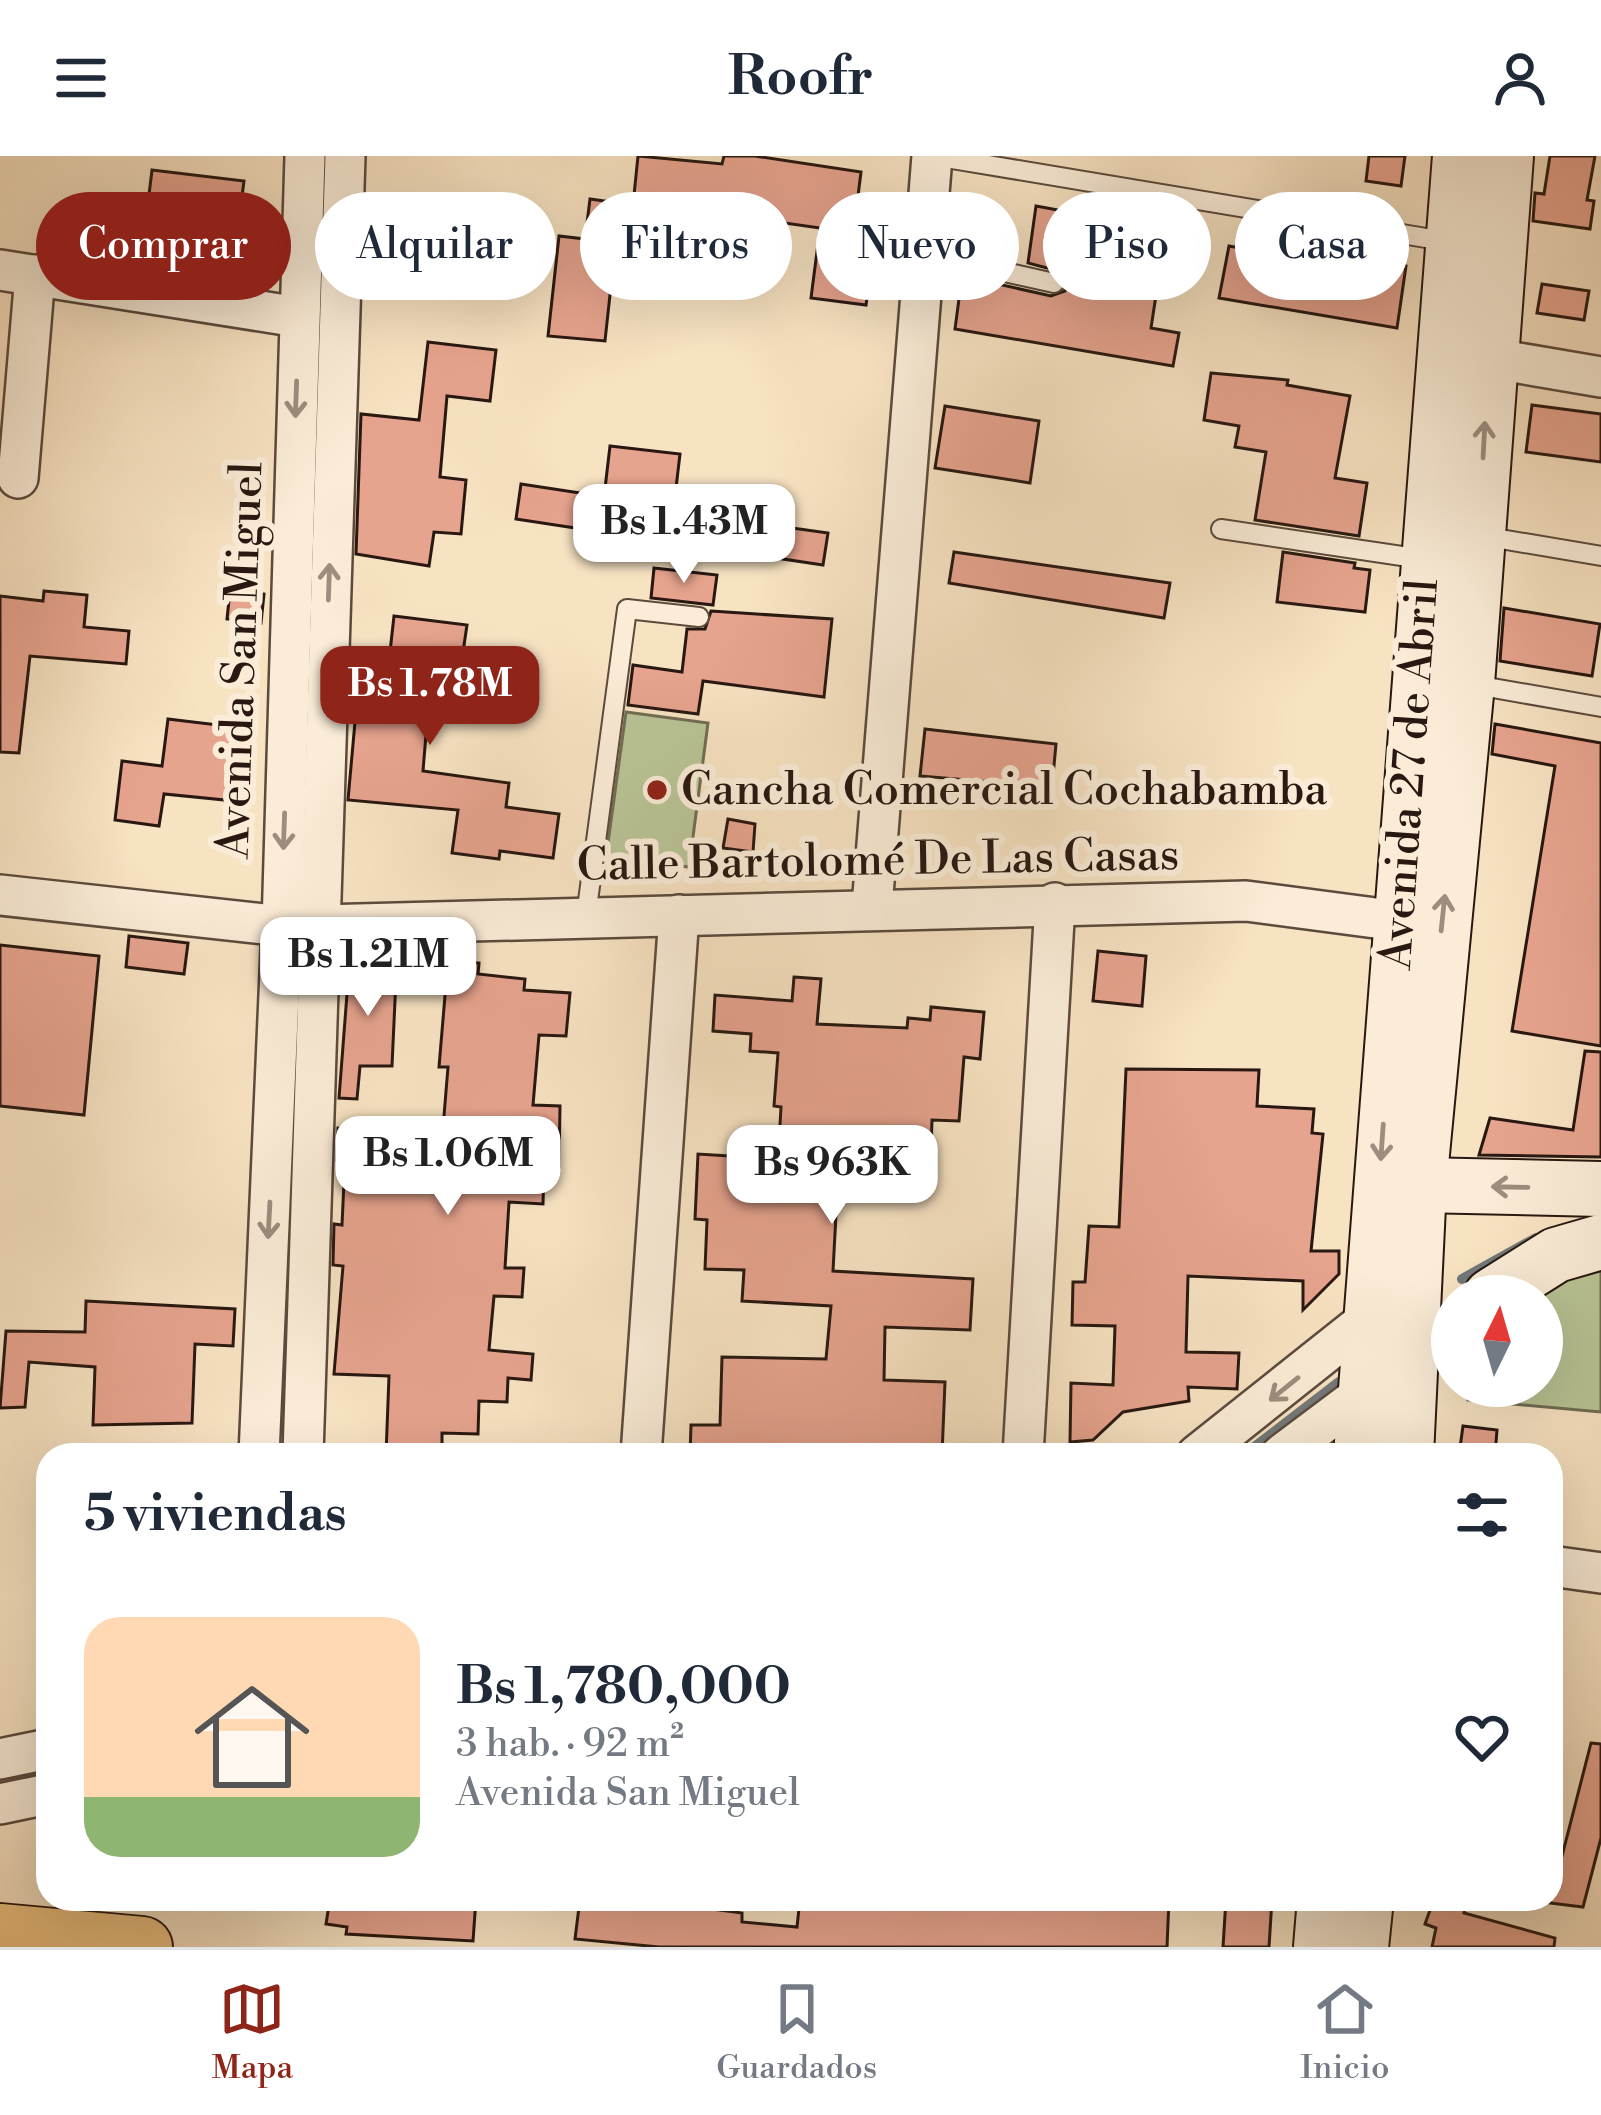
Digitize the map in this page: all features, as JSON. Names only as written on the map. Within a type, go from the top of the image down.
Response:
[{"type":"main road","points":[[0,1934],[142,1947]]},
{"type":"street","name":"Avenida San Miguel","points":[[302,1443],[298,317],[305,156]]},
{"type":"street","name":"Avenida San Miguel","points":[[260,1443],[299,925],[345,156]]},
{"type":"street","points":[[930,192],[933,156]]},
{"type":"street","name":"Avenida 27 de Abril","points":[[1431,1320],[1411,1027],[1398,921],[1460,156]]},
{"type":"street","name":"Avenida 27 de Abril","points":[[1362,1443],[1368,1319],[1467,683],[1506,156]]},
{"type":"street","points":[[18,478],[18,273],[298,317]]},
{"type":"street","points":[[872,908],[920,300]]},
{"type":"street","points":[[1489,358],[1601,377]]},
{"type":"street","name":"Calle Bartolomé De Las Casas","points":[[0,896],[299,925],[1246,901],[1398,921]]},
{"type":"street","points":[[1024,1443],[1055,903]]},
{"type":"street","points":[[642,1443],[679,915]]},
{"type":"street","points":[[1419,1185],[1601,1189]]},
{"type":"street","points":[[1525,1275],[1556,1256],[1601,1242]]},
{"type":"street","points":[[1212,1443],[1368,1319]]},
{"type":"street","points":[[1297,1443],[1431,1344]]},
{"type":"street","name":"Avenida 27 de Abril","points":[[1409,1443],[1431,1351]]},
{"type":"street","points":[[1563,1568],[1601,1573]]},
{"type":"street","points":[[0,1759],[36,1752]]},
{"type":"street","points":[[0,1804],[36,1796]]},
{"type":"street","points":[[1322,1947],[1324,1911]]},
{"type":"street","points":[[1361,1947],[1365,1911]]},
{"type":"lane","points":[[933,156],[1452,243]]},
{"type":"lane","points":[[1221,529],[1427,560]]},
{"type":"lane","points":[[1478,535],[1601,556]]},
{"type":"lane","points":[[586,916],[627,610],[699,617]]},
{"type":"lane","points":[[1467,683],[1601,707]]},
{"type":"green space","name":"Cancha Comercial Cochabamba","points":[[626,712],[708,723],[689,867],[606,857]]},
{"type":"green space","points":[[1601,1259],[1601,1412],[1546,1407],[1563,1407],[1563,1275]]},
{"type":"building","points":[[638,156],[722,164],[724,156],[755,156],[861,172],[858,192],[816,192],[816,227],[792,224],[792,192],[634,192]]},
{"type":"building","points":[[1369,156],[1405,156],[1401,186],[1366,181]]},
{"type":"building","points":[[1550,156],[1595,156],[1587,200],[1594,201],[1590,229],[1533,221],[1535,193],[1544,194]]},
{"type":"building","points":[[152,170],[244,181],[243,192],[149,192]]},
{"type":"building","points":[[1036,206],[1043,207],[1043,267],[1028,263]]},
{"type":"building","points":[[559,236],[580,238],[580,300],[609,300],[605,341],[548,336],[552,300],[556,300]]},
{"type":"building","points":[[1229,246],[1235,247],[1235,300],[1401,300],[1397,328],[1219,298]]},
{"type":"building","points":[[816,259],[816,299],[811,298]]},
{"type":"building","points":[[1542,284],[1589,291],[1584,320],[1537,313]]},
{"type":"building","points":[[1019,289],[1043,294],[1043,300],[1155,300],[1151,328],[1179,333],[1173,366],[955,329],[959,300],[1019,300]]},
{"type":"building","points":[[827,300],[867,300],[866,305]]},
{"type":"building","points":[[428,342],[496,350],[490,401],[447,396],[440,477],[466,480],[461,534],[434,532],[429,566],[356,554],[361,414],[419,420]]},
{"type":"building","points":[[1211,373],[1288,380],[1287,385],[1350,396],[1335,478],[1367,483],[1359,536],[1255,520],[1266,452],[1235,447],[1239,426],[1204,420]]},
{"type":"building","points":[[1532,405],[1601,414],[1601,462],[1526,452]]},
{"type":"building","points":[[945,406],[1039,421],[1030,483],[935,468]]},
{"type":"building","points":[[610,446],[680,454],[674,505],[604,497]]},
{"type":"building","points":[[521,484],[626,500],[621,535],[516,519]]},
{"type":"building","points":[[701,515],[828,533],[823,565],[696,546]]},
{"type":"building","points":[[954,552],[1170,583],[1164,618],[949,583]]},
{"type":"building","points":[[1283,552],[1355,563],[1354,568],[1370,570],[1365,612],[1277,602]]},
{"type":"building","points":[[654,568],[717,575],[713,605],[651,598]]},
{"type":"building","points":[[44,591],[87,595],[84,627],[129,631],[126,664],[30,656],[19,753],[0,752],[0,596],[43,601]]},
{"type":"building","points":[[230,591],[264,594],[261,623],[227,619]]},
{"type":"building","points":[[1504,608],[1600,624],[1592,676],[1500,661]]},
{"type":"building","points":[[711,611],[832,619],[824,697],[703,681],[698,714],[628,705],[633,665],[682,672],[687,629],[705,629]]},
{"type":"building","points":[[394,616],[467,625],[463,652],[446,649],[439,699],[429,698],[423,771],[509,783],[506,807],[559,814],[553,858],[500,851],[499,859],[452,853],[458,810],[348,800],[360,666],[366,667],[368,650],[390,652]]},
{"type":"building","points":[[168,719],[243,728],[235,801],[164,794],[159,826],[115,820],[122,761],[162,766]]},
{"type":"building","points":[[1495,724],[1601,743],[1601,1046],[1512,1031],[1555,766],[1492,754]]},
{"type":"building","points":[[925,729],[1056,744],[1052,787],[920,776]]},
{"type":"building","points":[[728,819],[755,824],[753,852],[723,848]]},
{"type":"building","points":[[129,936],[188,943],[184,974],[126,967]]},
{"type":"building","points":[[0,945],[99,956],[84,1115],[0,1106]]},
{"type":"building","points":[[1098,951],[1146,956],[1142,1006],[1093,1001]]},
{"type":"building","points":[[350,955],[397,957],[392,1066],[360,1066],[357,1099],[339,1098]]},
{"type":"building","points":[[448,960],[479,963],[478,974],[525,979],[524,990],[570,993],[566,1036],[539,1035],[533,1105],[560,1106],[559,1167],[544,1167],[543,1204],[509,1202],[505,1268],[524,1268],[522,1297],[494,1296],[489,1350],[533,1354],[531,1380],[508,1378],[507,1402],[479,1401],[478,1434],[442,1433],[442,1443],[386,1443],[389,1376],[334,1374],[343,1266],[333,1265],[334,1224],[342,1225],[345,1160],[337,1160],[338,1128],[377,1129],[377,1137],[442,1140],[448,1067],[439,1067]]},
{"type":"building","points":[[794,977],[821,979],[817,1024],[907,1028],[908,1018],[930,1020],[931,1007],[984,1012],[980,1059],[964,1057],[959,1121],[932,1120],[930,1182],[838,1177],[833,1271],[973,1279],[970,1330],[885,1327],[884,1380],[945,1382],[942,1443],[690,1443],[691,1425],[720,1425],[722,1357],[826,1359],[831,1306],[742,1301],[744,1270],[705,1269],[707,1220],[695,1219],[698,1154],[778,1159],[781,1107],[774,1106],[778,1053],[750,1051],[751,1034],[713,1031],[715,995],[792,1001]]},
{"type":"building","points":[[1585,1051],[1601,1052],[1601,1157],[1479,1155],[1490,1118],[1573,1130]]},
{"type":"building","points":[[1126,1069],[1259,1070],[1257,1106],[1314,1109],[1312,1133],[1323,1134],[1311,1251],[1339,1251],[1339,1274],[1303,1310],[1303,1281],[1188,1276],[1186,1352],[1239,1353],[1237,1389],[1188,1387],[1189,1401],[1123,1412],[1093,1440],[1070,1442],[1071,1383],[1113,1385],[1115,1326],[1072,1325],[1073,1282],[1085,1282],[1089,1226],[1119,1227]]},
{"type":"building","points":[[86,1301],[235,1309],[233,1346],[195,1344],[192,1423],[93,1425],[95,1367],[29,1362],[25,1407],[0,1408],[6,1331],[85,1332]]},
{"type":"building","points":[[1463,1426],[1497,1430],[1496,1443],[1461,1443]]},
{"type":"building","points":[[1591,1743],[1601,1744],[1601,1838],[1583,1907],[1563,1905],[1563,1852]]},
{"type":"building","points":[[328,1911],[475,1911],[473,1941],[346,1934],[347,1927],[326,1924]]},
{"type":"building","points":[[578,1911],[727,1911],[742,1913],[742,1922],[797,1927],[799,1911],[1168,1911],[1167,1947],[659,1947],[575,1939]]},
{"type":"building","points":[[1225,1911],[1271,1911],[1269,1947],[1223,1947]]},
{"type":"building","points":[[1430,1911],[1464,1911],[1555,1938],[1554,1947],[1432,1947],[1436,1928],[1425,1924]]},
{"type":"waterway","points":[[1469,1275],[1536,1238]]},
{"type":"waterway","points":[[1260,1443],[1339,1382]]},
{"type":"waterway","points":[[0,1782],[36,1774]]},
{"type":"place","name":"Cancha Comercial Cochabamba","points":[[657,790]]}]
